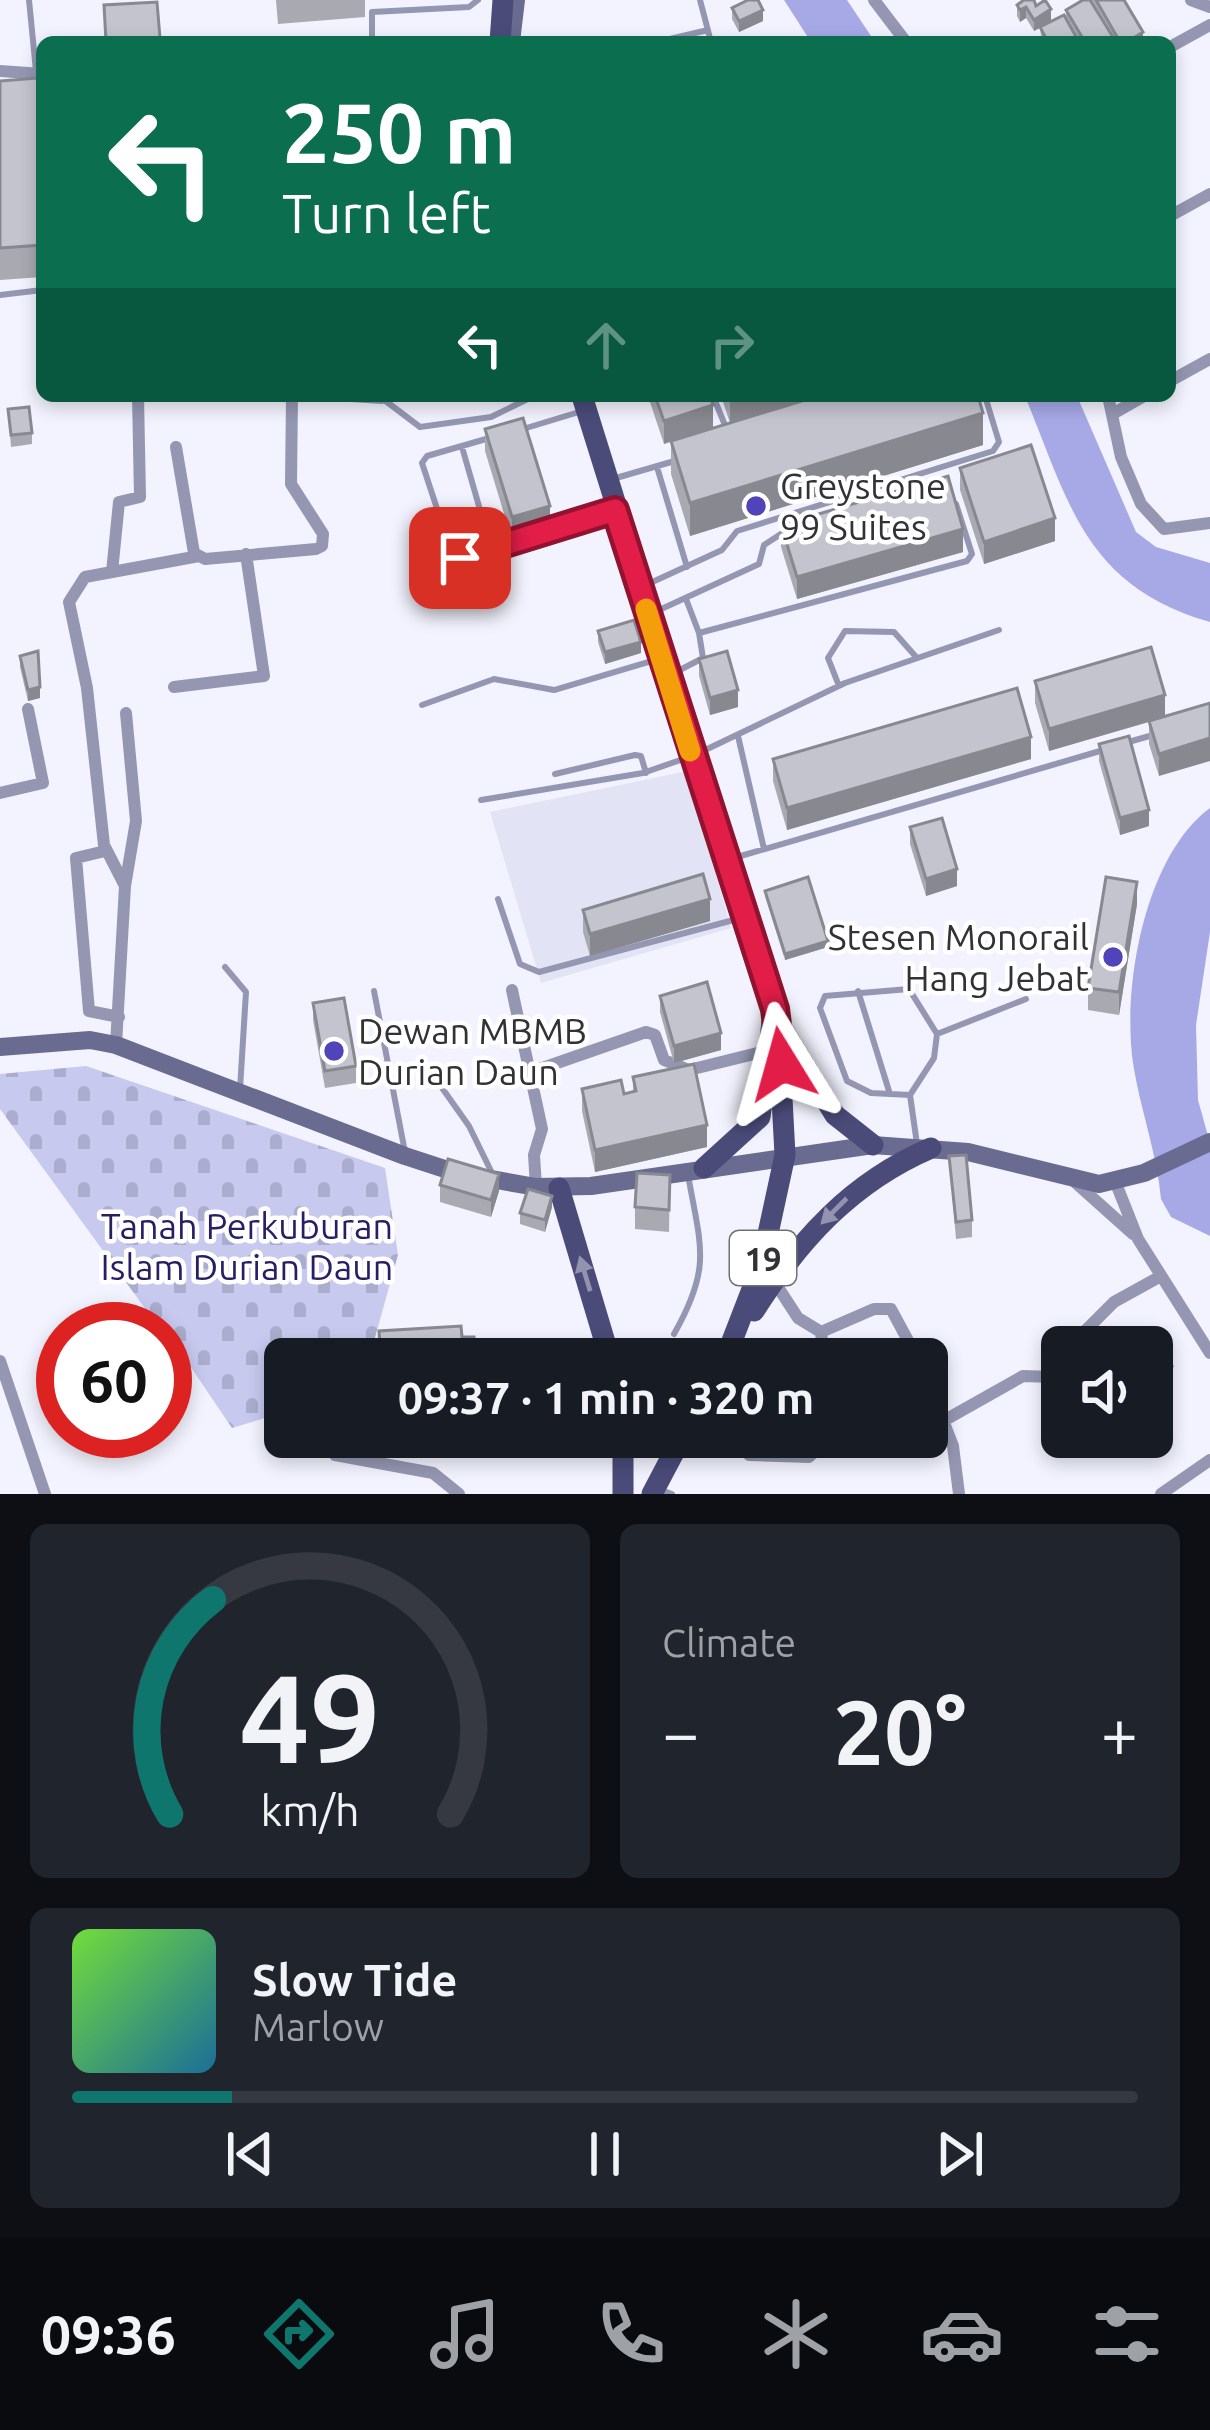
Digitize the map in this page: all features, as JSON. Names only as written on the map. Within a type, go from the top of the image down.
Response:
[{"type":"main road","points":[[500,36],[503,0]]},
{"type":"main road","points":[[584,403],[724,861],[777,1016],[835,1115],[873,1145]]},
{"type":"main road","points":[[695,1170],[760,1117],[766,1051],[777,1016]]},
{"type":"main road","points":[[777,1016],[785,1155]]},
{"type":"main road","points":[[738,1338],[774,1281],[838,1204],[872,1177],[924,1148]]},
{"type":"main road","name":"19","points":[[733,1338],[761,1266],[785,1155]]},
{"type":"main road","points":[[548,1188],[602,1338]]},
{"type":"main road","points":[[623,1458],[623,1494]]},
{"type":"main road","points":[[659,1492],[673,1458]]},
{"type":"street","points":[[512,36],[516,0]]},
{"type":"street","points":[[874,0],[901,36]]},
{"type":"street","points":[[1191,0],[1210,7]]},
{"type":"street","points":[[1176,44],[1210,26]]},
{"type":"street","points":[[0,71],[36,74]]},
{"type":"street","points":[[1176,213],[1210,194]]},
{"type":"street","points":[[1176,378],[1210,359]]},
{"type":"street","points":[[112,572],[119,501],[140,497],[138,402]]},
{"type":"street","points":[[125,886],[105,850],[87,688],[70,602],[77,582],[112,572],[199,556],[322,546],[322,534],[291,484],[292,402]]},
{"type":"street","points":[[1111,402],[1120,457],[1141,504],[1164,529],[1210,523]]},
{"type":"street","points":[[1116,412],[1134,402]]},
{"type":"street","points":[[176,447],[189,538],[199,556]]},
{"type":"street","points":[[174,687],[264,676],[245,554]]},
{"type":"street","points":[[0,793],[43,783],[28,710]]},
{"type":"street","points":[[116,1045],[125,886],[136,821],[126,713]]},
{"type":"street","points":[[105,850],[76,858],[74,884],[89,1011],[118,1017]]},
{"type":"street","points":[[512,990],[542,1129],[534,1155],[548,1188]]},
{"type":"street","points":[[531,1072],[646,1032],[655,1035],[664,1060],[689,1070],[766,1051]]},
{"type":"street","points":[[0,1046],[90,1040],[116,1045],[405,1156],[496,1182],[548,1188],[873,1145],[1013,1162],[1075,1182],[1115,1181],[1144,1173],[1210,1142]]},
{"type":"street","points":[[1115,1181],[1138,1239],[1210,1352]]},
{"type":"street","points":[[1075,1182],[1138,1239]]},
{"type":"street","points":[[1091,1326],[1114,1303],[1161,1276]]},
{"type":"street","points":[[774,1281],[797,1318],[821,1332]]},
{"type":"street","points":[[821,1332],[874,1309],[891,1309],[907,1338]]},
{"type":"street","points":[[821,1332],[822,1338]]},
{"type":"street","points":[[0,1360],[45,1494]]},
{"type":"street","points":[[948,1418],[1023,1376],[1041,1377]]},
{"type":"street","points":[[948,1436],[959,1494]]},
{"type":"street","points":[[352,1458],[434,1473],[459,1494]]},
{"type":"street","points":[[1161,1494],[1210,1460]]},
{"type":"lane","points":[[29,0],[36,52]]},
{"type":"lane","points":[[401,0],[401,10]]},
{"type":"lane","points":[[372,36],[372,12],[469,7],[478,0]]},
{"type":"lane","points":[[700,0],[710,36]]},
{"type":"lane","points":[[681,36],[708,29]]},
{"type":"lane","points":[[0,295],[36,291]]},
{"type":"lane","points":[[388,402],[420,427],[491,417],[522,402]]},
{"type":"lane","points":[[715,402],[723,429],[733,430]]},
{"type":"lane","points":[[639,588],[722,550],[737,531],[993,451],[998,442],[987,402]]},
{"type":"lane","points":[[584,403],[427,456],[422,463],[452,554],[460,558],[615,510]]},
{"type":"lane","points":[[462,446],[491,548]]},
{"type":"lane","points":[[607,480],[692,455]]},
{"type":"lane","points":[[657,467],[687,567]]},
{"type":"lane","points":[[699,633],[967,561],[972,554],[951,489]]},
{"type":"lane","points":[[648,614],[759,564],[764,545],[775,534],[795,528]]},
{"type":"lane","points":[[422,705],[494,680],[554,690],[703,658],[686,599]]},
{"type":"lane","points":[[481,800],[646,772],[692,756],[839,686],[999,630]]},
{"type":"lane","points":[[839,686],[828,658],[845,631],[894,632],[917,658]]},
{"type":"lane","points":[[724,861],[1167,730]]},
{"type":"lane","points":[[738,735],[764,849]]},
{"type":"lane","points":[[555,774],[635,754],[641,756],[646,772]]},
{"type":"lane","points":[[498,898],[520,964],[538,972],[745,917]]},
{"type":"lane","points":[[225,967],[246,992],[240,1092]]},
{"type":"lane","points":[[910,1095],[871,1093],[847,1081],[820,1008],[825,996],[909,989],[938,1034],[934,1058],[910,1095],[924,1148]]},
{"type":"lane","points":[[374,991],[405,1156]]},
{"type":"lane","points":[[858,991],[889,1091]]},
{"type":"lane","points":[[938,1034],[1026,999]]},
{"type":"lane","points":[[435,1078],[470,1126],[496,1182]]},
{"type":"lane","points":[[674,1334],[699,1291],[703,1256],[695,1170]]},
{"type":"shaded area","points":[[784,0],[847,0],[871,36],[807,36]]},
{"type":"shaded area","points":[[1027,402],[1080,402],[1136,532],[1156,547],[1210,563],[1210,622],[1135,587],[1108,563],[1087,536]]},
{"type":"shaded area","points":[[687,771],[731,928],[541,983],[490,812]]},
{"type":"shaded area","points":[[1210,808],[1210,932],[1196,1025],[1198,1100],[1210,1143],[1210,1236],[1171,1217],[1161,1199],[1130,1032],[1135,961],[1154,889],[1169,857]]},
{"type":"green space","name":"Tanah Perkuburan Islam Durian Daun","points":[[86,1066],[385,1168],[398,1255],[375,1338],[264,1338],[264,1418],[232,1428],[192,1369],[192,1302],[140,1302],[0,1109],[0,1074]]},
{"type":"building","points":[[758,0],[763,10],[739,21],[732,8]]},
{"type":"building","points":[[1034,0],[1036,6],[1045,0],[1051,9],[1034,20],[1026,7],[1020,10],[1017,5]]},
{"type":"building","points":[[1090,0],[1112,36],[1081,36],[1066,10]]},
{"type":"building","points":[[1096,0],[1124,0],[1143,32],[1117,36]]},
{"type":"building","points":[[157,2],[160,36],[106,36],[104,5]]},
{"type":"building","points":[[1064,15],[1076,36],[1045,36],[1040,27]]},
{"type":"building","points":[[36,78],[36,245],[0,248],[0,81]]},
{"type":"building","points":[[657,402],[712,402],[713,405],[664,421]]},
{"type":"building","points":[[798,402],[980,402],[983,413],[690,503],[671,441]]},
{"type":"building","points":[[29,407],[32,433],[11,435],[8,409]]},
{"type":"building","points":[[523,418],[550,506],[512,517],[485,429]]},
{"type":"building","points":[[1031,445],[1055,518],[984,542],[960,468]]},
{"type":"building","points":[[948,476],[963,529],[797,577],[781,525]]},
{"type":"building","points":[[634,620],[641,642],[605,652],[598,631]]},
{"type":"building","points":[[1151,647],[1165,695],[1049,729],[1035,681]]},
{"type":"building","points":[[38,651],[40,687],[28,690],[20,656]]},
{"type":"building","points":[[727,651],[738,690],[710,698],[699,659]]},
{"type":"building","points":[[1017,688],[1031,737],[787,808],[773,759]]},
{"type":"building","points":[[1210,703],[1210,738],[1159,754],[1149,721]]},
{"type":"building","points":[[1129,736],[1149,810],[1120,818],[1099,744]]},
{"type":"building","points":[[942,818],[957,869],[926,879],[910,827]]},
{"type":"building","points":[[703,874],[710,899],[590,934],[583,910]]},
{"type":"building","points":[[808,877],[828,941],[785,954],[765,891]]},
{"type":"building","name":"Stesen Monorail Hang Jebat","points":[[1106,877],[1137,882],[1119,992],[1088,988]]},
{"type":"building","points":[[707,982],[721,1033],[674,1046],[660,996]]},
{"type":"building","name":"Dewan MBMB Durian Daun","points":[[344,998],[356,1066],[325,1071],[313,1003]]},
{"type":"building","points":[[694,1064],[707,1125],[595,1150],[582,1089],[621,1080],[624,1094],[636,1091],[633,1077]]},
{"type":"building","points":[[966,1155],[972,1220],[956,1222],[949,1156]]},
{"type":"building","points":[[448,1159],[499,1174],[491,1200],[440,1185]]},
{"type":"building","points":[[637,1173],[670,1175],[669,1210],[635,1207]]},
{"type":"building","points":[[528,1189],[552,1196],[545,1220],[520,1213]]},
{"type":"building","points":[[461,1326],[462,1337],[474,1338],[380,1338],[379,1331]]},
{"type":"slow traffic","points":[[646,609],[690,751]]},
{"type":"place","name":"Greystone 99 Suites","points":[[756,506]]},
{"type":"place","name":"Stesen Monorail Hang Jebat","points":[[1113,957]]},
{"type":"place","name":"Dewan MBMB Durian Daun","points":[[334,1051]]},
{"type":"route","points":[[460,558],[615,510],[775,1009],[782,1064]]}]
